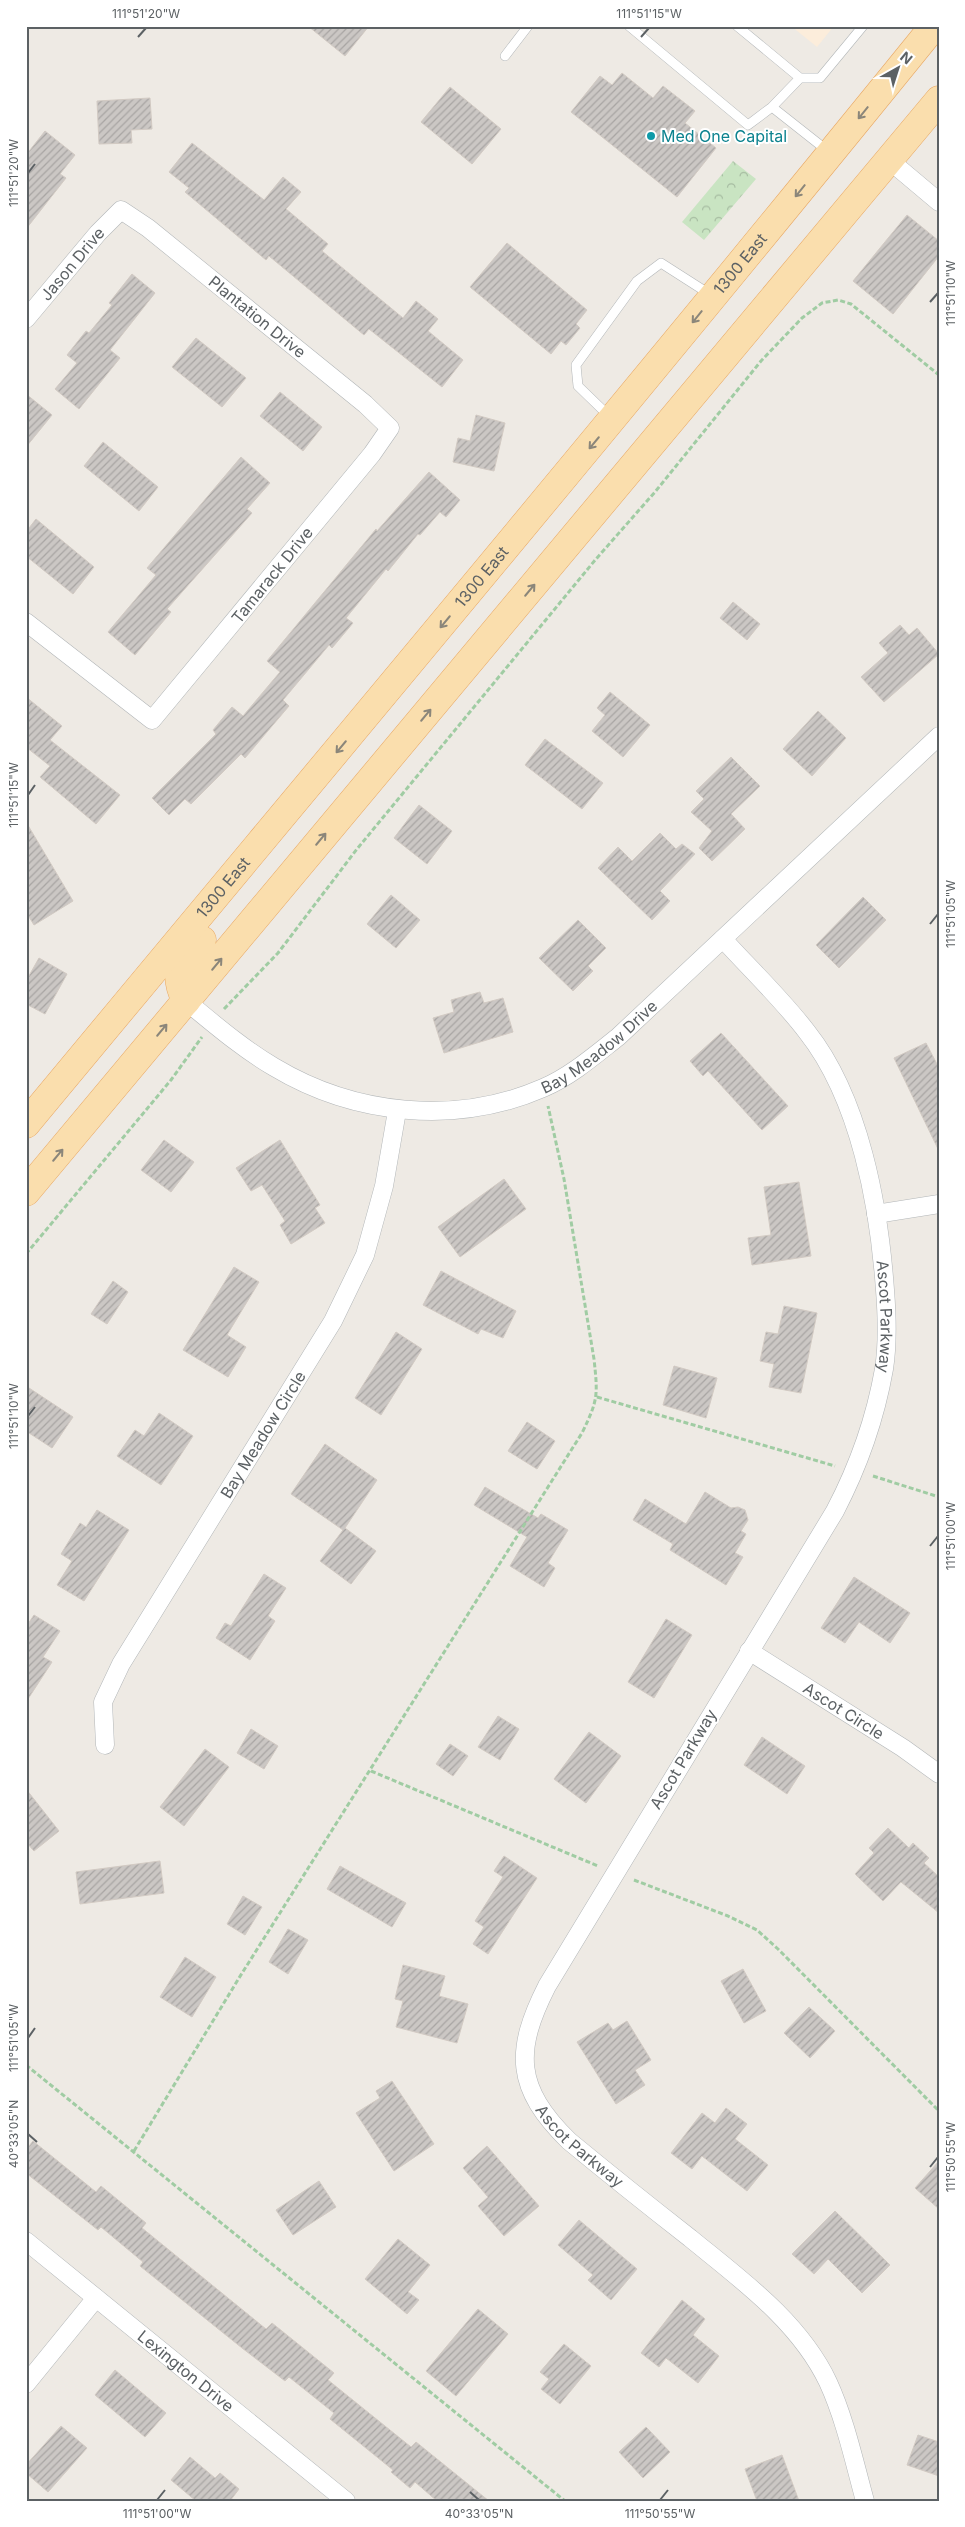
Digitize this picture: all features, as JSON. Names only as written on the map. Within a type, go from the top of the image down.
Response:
[{"type":"main road","name":"1300 East","points":[[26,1124],[613,420],[934,26]]},
{"type":"main road","points":[[26,1192],[939,100]]},
{"type":"main road","points":[[186,1001],[178,984],[179,968],[266,857],[296,801]]},
{"type":"street","points":[[889,160],[939,202]]},
{"type":"street","name":"Jason Drive","points":[[26,319],[98,233],[121,210]]},
{"type":"street","name":"Plantation Drive","points":[[121,210],[148,228],[365,404],[390,428]]},
{"type":"street","name":"Tamarack Drive","points":[[26,622],[152,720],[365,462],[390,428]]},
{"type":"street","name":"Bay Meadow Drive","points":[[186,1001],[274,1067],[313,1087],[354,1102],[397,1111],[474,1107],[510,1100],[544,1088],[578,1068],[618,1037],[939,736]]},
{"type":"street","name":"Ascot Parkway","points":[[723,939],[808,1033],[840,1088],[863,1150],[876,1214],[887,1314],[885,1367],[874,1419],[856,1471],[835,1511],[547,1986],[532,2016],[524,2046],[526,2078],[536,2102],[550,2123],[569,2141],[747,2284],[778,2313],[805,2345],[827,2381],[843,2421],[865,2501]]},
{"type":"street","name":"Bay Meadow Circle","points":[[105,1745],[104,1702],[120,1664],[334,1321],[365,1255],[384,1186],[397,1111]]},
{"type":"street","points":[[876,1214],[939,1204]]},
{"type":"street","name":"Ascot Circle","points":[[749,1651],[903,1748],[939,1774]]},
{"type":"street","name":"Lexington Drive","points":[[26,2241],[335,2498]]},
{"type":"street","points":[[26,2384],[96,2298]]},
{"type":"lane","points":[[505,56],[528,26]]},
{"type":"lane","points":[[629,26],[748,125],[772,107],[800,78]]},
{"type":"lane","points":[[737,26],[800,78],[820,78],[864,26]]},
{"type":"lane","points":[[772,107],[830,153]]},
{"type":"lane","points":[[613,420],[578,386],[576,365],[638,281],[661,263],[714,296]]},
{"type":"path","points":[[26,1254],[171,1080],[232,999],[246,989],[278,953],[357,849],[590,566],[655,492],[761,361],[802,318],[822,303],[838,300],[851,304],[939,375]]},
{"type":"path","points":[[134,2151],[239,1978],[582,1434],[597,1397],[594,1359],[568,1198],[544,1088]]},
{"type":"path","points":[[597,1397],[856,1471],[939,1497]]},
{"type":"path","points":[[371,1771],[615,1873],[728,1916],[757,1930],[939,2111]]},
{"type":"path","points":[[26,2065],[565,2501]]},
{"type":"shaded area","points":[[791,26],[834,26],[817,47]]},
{"type":"green space","points":[[733,161],[756,179],[704,240],[682,222]]},
{"type":"building","points":[[308,26],[369,26],[345,56]]},
{"type":"building","name":"Med One Capital","points":[[622,73],[653,98],[663,86],[695,111],[685,123],[716,148],[677,197],[571,112],[600,76],[612,85]]},
{"type":"building","points":[[450,87],[501,129],[472,164],[421,122]]},
{"type":"building","points":[[150,98],[152,129],[131,130],[132,143],[99,144],[97,101]]},
{"type":"building","points":[[45,131],[75,155],[60,174],[66,178],[26,229],[26,155]]},
{"type":"building","points":[[192,143],[264,200],[283,177],[301,192],[286,209],[328,244],[322,251],[403,318],[416,301],[438,319],[428,331],[463,360],[442,387],[369,329],[364,335],[269,256],[266,260],[185,192],[189,188],[169,172]]},
{"type":"building","points":[[907,215],[939,241],[939,256],[893,314],[853,281]]},
{"type":"building","points":[[507,243],[587,310],[576,324],[580,328],[566,345],[561,341],[551,354],[470,287]]},
{"type":"building","points":[[132,274],[155,293],[110,350],[120,358],[79,409],[55,389],[77,363],[67,355],[86,331],[89,333],[112,305],[109,303]]},
{"type":"building","points":[[196,338],[246,378],[222,407],[172,367]]},
{"type":"building","points":[[280,392],[322,427],[303,451],[260,416]]},
{"type":"building","points":[[26,394],[52,415],[26,447]]},
{"type":"building","points":[[476,415],[505,423],[494,471],[453,462],[458,438],[470,441]]},
{"type":"building","points":[[103,442],[158,487],[139,511],[84,466]]},
{"type":"building","points":[[241,457],[270,483],[247,509],[252,513],[167,609],[171,612],[135,655],[108,632],[156,575],[147,568]]},
{"type":"building","points":[[429,472],[460,500],[446,517],[440,512],[420,535],[418,534],[388,571],[386,569],[346,618],[353,623],[332,648],[329,645],[283,700],[289,706],[245,758],[241,754],[191,804],[185,799],[169,815],[152,798],[216,734],[213,730],[232,707],[243,716],[280,672],[267,661],[376,529],[377,531]]},
{"type":"building","points":[[36,519],[94,567],[73,594],[26,556],[26,532]]},
{"type":"building","points":[[733,602],[760,624],[747,640],[720,618]]},
{"type":"building","points":[[900,625],[909,635],[917,628],[939,654],[884,702],[861,677],[888,653],[879,643]]},
{"type":"building","points":[[610,692],[650,725],[623,757],[592,731],[605,715],[597,708]]},
{"type":"building","points":[[26,697],[62,726],[50,740],[120,795],[96,824],[40,777],[50,766],[26,747]]},
{"type":"building","points":[[818,711],[846,738],[812,776],[783,749]]},
{"type":"building","points":[[545,739],[603,783],[582,809],[525,765]]},
{"type":"building","points":[[731,757],[760,786],[731,814],[745,829],[712,861],[699,848],[712,831],[691,812],[704,799],[696,791]]},
{"type":"building","points":[[419,805],[452,831],[427,864],[394,838]]},
{"type":"building","points":[[26,822],[73,901],[34,925],[26,912]]},
{"type":"building","points":[[660,833],[676,849],[682,844],[695,854],[660,891],[670,901],[652,920],[598,868],[618,847],[632,861]]},
{"type":"building","points":[[391,895],[420,920],[396,948],[367,924]]},
{"type":"building","points":[[863,897],[886,920],[839,968],[816,945]]},
{"type":"building","points":[[578,920],[606,948],[588,966],[593,971],[573,991],[539,958]]},
{"type":"building","points":[[39,958],[67,974],[45,1014],[26,1004],[26,981]]},
{"type":"building","points":[[480,992],[484,1003],[503,998],[513,1032],[444,1053],[433,1018],[454,1012],[451,1000]]},
{"type":"building","points":[[721,1033],[788,1106],[762,1130],[708,1071],[703,1076],[690,1061]]},
{"type":"building","points":[[926,1043],[939,1068],[939,1151],[894,1058]]},
{"type":"building","points":[[164,1140],[194,1162],[171,1192],[141,1170]]},
{"type":"building","points":[[280,1140],[320,1205],[315,1208],[325,1223],[291,1244],[280,1225],[285,1221],[262,1185],[251,1191],[236,1168]]},
{"type":"building","points":[[504,1179],[526,1209],[460,1257],[438,1227]]},
{"type":"building","points":[[799,1182],[811,1256],[752,1265],[748,1238],[771,1235],[764,1187]]},
{"type":"building","points":[[234,1267],[259,1282],[227,1335],[246,1347],[228,1377],[183,1350]]},
{"type":"building","points":[[441,1271],[516,1311],[503,1338],[481,1329],[478,1334],[423,1305]]},
{"type":"building","points":[[113,1281],[128,1292],[107,1324],[91,1314]]},
{"type":"building","points":[[784,1306],[817,1313],[801,1393],[769,1387],[774,1364],[760,1361],[766,1332],[778,1334]]},
{"type":"building","points":[[396,1332],[422,1349],[381,1415],[355,1398]]},
{"type":"building","points":[[674,1366],[717,1378],[706,1418],[663,1405]]},
{"type":"building","points":[[26,1386],[73,1417],[52,1448],[26,1431]]},
{"type":"building","points":[[159,1413],[193,1436],[161,1485],[117,1456],[135,1430],[144,1436]]},
{"type":"building","points":[[527,1422],[555,1441],[537,1469],[508,1451]]},
{"type":"building","points":[[325,1444],[377,1480],[345,1528],[376,1551],[351,1584],[320,1561],[343,1530],[291,1494]]},
{"type":"building","points":[[485,1487],[538,1518],[541,1514],[568,1530],[548,1563],[555,1568],[544,1587],[510,1566],[527,1537],[474,1505]]},
{"type":"building","points":[[705,1492],[731,1508],[738,1507],[745,1510],[748,1520],[741,1531],[746,1534],[735,1553],[743,1557],[726,1585],[670,1550],[673,1544],[633,1520],[645,1499],[686,1524]]},
{"type":"building","points":[[97,1510],[129,1530],[84,1601],[57,1585],[72,1561],[61,1554],[80,1523],[86,1527]]},
{"type":"building","points":[[264,1574],[286,1588],[268,1616],[275,1621],[250,1660],[216,1638],[225,1623],[231,1626]]},
{"type":"building","points":[[854,1577],[910,1613],[890,1643],[859,1622],[845,1643],[821,1628]]},
{"type":"building","points":[[34,1615],[60,1631],[43,1657],[52,1662],[26,1702],[26,1627]]},
{"type":"building","points":[[666,1619],[692,1635],[654,1698],[628,1682]]},
{"type":"building","points":[[498,1716],[519,1729],[500,1760],[478,1747]]},
{"type":"building","points":[[251,1729],[278,1746],[264,1769],[237,1753]]},
{"type":"building","points":[[589,1732],[621,1756],[586,1803],[554,1779]]},
{"type":"building","points":[[762,1737],[805,1766],[787,1794],[744,1765]]},
{"type":"building","points":[[450,1744],[468,1756],[453,1776],[436,1764]]},
{"type":"building","points":[[205,1749],[229,1767],[184,1826],[160,1807]]},
{"type":"building","points":[[26,1789],[59,1831],[34,1851],[26,1842]]},
{"type":"building","points":[[888,1828],[909,1848],[913,1843],[929,1858],[924,1863],[939,1877],[939,1913],[901,1882],[883,1901],[855,1874],[874,1853],[869,1848]]},
{"type":"building","points":[[504,1856],[537,1878],[488,1954],[473,1944],[484,1927],[475,1921],[503,1877],[494,1871]]},
{"type":"building","points":[[160,1861],[164,1893],[80,1904],[76,1872]]},
{"type":"building","points":[[340,1866],[406,1903],[392,1927],[327,1889]]},
{"type":"building","points":[[243,1896],[262,1907],[245,1935],[227,1924]]},
{"type":"building","points":[[288,1929],[308,1940],[288,1974],[269,1962]]},
{"type":"building","points":[[185,1957],[216,1977],[192,2017],[160,1997]]},
{"type":"building","points":[[403,1965],[445,1976],[439,1996],[468,2004],[457,2043],[396,2027],[403,2001],[395,1999]]},
{"type":"building","points":[[743,1969],[766,2011],[744,2023],[721,1981]]},
{"type":"building","points":[[809,2007],[835,2031],[810,2058],[784,2033]]},
{"type":"building","points":[[627,2021],[651,2060],[635,2070],[645,2085],[616,2104],[577,2042],[608,2023],[613,2030]]},
{"type":"building","points":[[392,2081],[434,2144],[394,2171],[356,2113],[380,2098],[376,2091]]},
{"type":"building","points":[[726,2108],[747,2124],[735,2139],[768,2165],[747,2191],[702,2156],[692,2169],[671,2153],[702,2113],[715,2123]]},
{"type":"building","points":[[33,2141],[96,2192],[101,2186],[146,2223],[142,2228],[266,2329],[272,2323],[334,2373],[328,2380],[411,2447],[416,2442],[489,2501],[437,2501],[415,2482],[410,2488],[391,2472],[393,2470],[330,2419],[334,2413],[289,2377],[285,2381],[242,2348],[140,2266],[143,2262],[101,2227],[98,2230],[26,2173],[26,2150]]},
{"type":"building","points":[[487,2146],[539,2206],[504,2236],[478,2206],[488,2197],[463,2168]]},
{"type":"building","points":[[939,2161],[939,2209],[915,2188]]},
{"type":"building","points":[[319,2181],[336,2207],[293,2235],[276,2210]]},
{"type":"building","points":[[835,2211],[890,2265],[862,2293],[828,2259],[814,2274],[792,2254]]},
{"type":"building","points":[[579,2220],[637,2269],[611,2300],[588,2280],[593,2275],[558,2245]]},
{"type":"building","points":[[398,2239],[430,2265],[408,2292],[419,2300],[407,2314],[365,2279]]},
{"type":"building","points":[[682,2300],[705,2319],[693,2335],[719,2356],[698,2383],[666,2358],[659,2367],[641,2353]]},
{"type":"building","points":[[478,2309],[508,2334],[456,2396],[426,2371]]},
{"type":"building","points":[[564,2344],[591,2366],[560,2404],[541,2389],[549,2379],[540,2372]]},
{"type":"building","points":[[115,2370],[166,2413],[145,2437],[95,2395]]},
{"type":"building","points":[[61,2426],[87,2448],[48,2492],[26,2473],[26,2465]]},
{"type":"building","points":[[646,2427],[670,2452],[643,2478],[619,2452]]},
{"type":"building","points":[[918,2435],[939,2442],[939,2476],[907,2465]]},
{"type":"building","points":[[782,2455],[799,2501],[757,2501],[745,2469]]},
{"type":"building","points":[[190,2457],[215,2478],[220,2473],[239,2489],[230,2501],[196,2501],[171,2480]]},
{"type":"place","name":"Med One Capital","points":[[651,136]]}]
